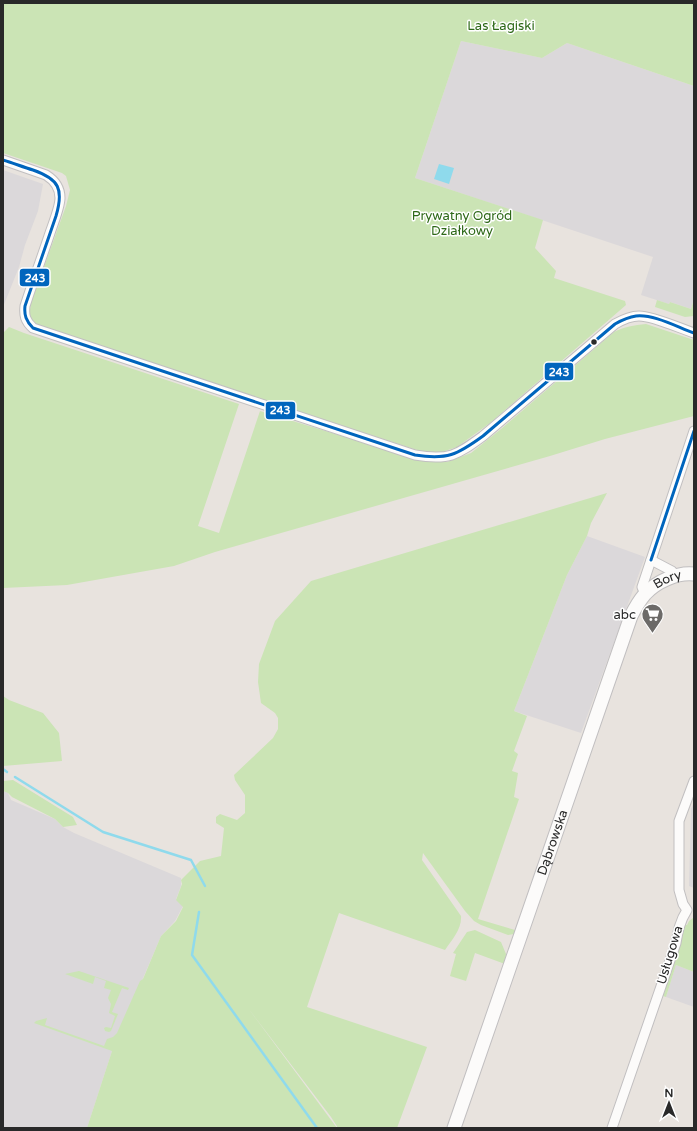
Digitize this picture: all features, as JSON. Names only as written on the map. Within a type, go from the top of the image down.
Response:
[{"type":"street","points":[[3,160],[46,175],[52,179],[57,186],[60,198],[55,218],[25,306],[25,317],[33,328],[415,455],[438,458],[454,455],[464,450],[483,436],[615,324],[622,320],[629,317],[640,316],[694,333]]},
{"type":"street","points":[[645,594],[642,587],[694,431]]},
{"type":"street","points":[[651,560],[672,571],[675,576]]},
{"type":"street","name":"Bory","points":[[645,594],[655,586],[675,576],[682,574],[694,574]]},
{"type":"street","name":"Dąbrowska","points":[[454,1128],[620,645],[631,616],[645,594]]},
{"type":"street","name":"Usługowa","points":[[612,1128],[676,943],[679,925],[682,918],[691,909],[683,904],[679,890],[679,821],[694,781]]},
{"type":"shaded area","points":[[461,41],[542,58],[567,43],[694,86],[694,299],[691,309],[641,295],[653,257],[415,178]]},
{"type":"shaded area","points":[[3,170],[43,184],[38,211],[25,245],[19,267],[3,307]]},
{"type":"shaded area","points":[[587,536],[645,557],[581,733],[514,711],[567,575]]},
{"type":"shaded area","points":[[3,791],[8,793],[11,800],[55,819],[63,827],[74,833],[181,878],[181,886],[176,899],[183,906],[175,921],[161,936],[112,1051],[87,1128],[3,1128]]},
{"type":"shaded area","points":[[694,802],[694,888],[689,886],[691,809]]},
{"type":"shaded area","points":[[676,965],[694,972],[694,1007],[666,997]]},
{"type":"green space","points":[[3,3],[694,3],[694,86],[567,43],[542,58],[461,41],[415,178],[543,220],[535,248],[556,271],[554,278],[625,301],[626,305],[490,423],[457,447],[442,452],[423,452],[38,326],[35,323],[30,316],[31,303],[66,206],[70,190],[66,176],[62,173],[3,153]]},
{"type":"green space","points":[[694,299],[694,316],[685,317],[655,307],[657,300],[669,304],[670,302],[691,309]]},
{"type":"green space","points":[[646,324],[694,340],[694,416],[605,439],[215,552],[174,566],[67,585],[3,588],[3,333],[9,327],[239,404],[198,526],[219,533],[260,411],[424,461],[447,462],[471,453],[614,332],[629,326]]},
{"type":"green space","points":[[607,493],[591,523],[587,536],[567,575],[514,711],[527,716],[514,751],[518,754],[512,771],[518,773],[514,797],[519,799],[478,919],[515,930],[514,934],[508,935],[474,921],[423,853],[422,860],[461,916],[458,930],[445,950],[339,913],[307,1007],[427,1047],[397,1128],[338,1128],[248,1008],[337,1128],[87,1128],[112,1051],[34,1023],[47,1018],[45,1025],[104,1046],[107,1039],[113,1037],[117,1033],[140,981],[143,979],[161,936],[176,921],[183,907],[176,900],[182,884],[181,880],[200,861],[221,856],[224,828],[216,823],[216,817],[220,814],[237,820],[245,813],[245,795],[235,780],[234,775],[273,738],[278,729],[278,718],[275,713],[261,703],[258,682],[259,664],[275,621],[311,581]]},
{"type":"green space","points":[[3,696],[9,700],[43,713],[59,733],[62,761],[3,766]]},
{"type":"green space","points":[[13,780],[73,817],[77,825],[63,827],[55,819],[3,791],[3,781]]},
{"type":"green space","points":[[693,918],[694,972],[676,965],[666,997],[663,996],[685,925],[687,925]]},
{"type":"green space","points":[[475,930],[501,942],[506,954],[505,964],[475,953],[466,981],[450,976],[456,954],[453,953],[467,932]]},
{"type":"green space","points":[[79,971],[129,988],[128,990],[122,988],[112,1012],[118,1014],[111,1031],[105,1031],[104,1028],[111,1028],[115,1016],[109,1013],[111,1004],[108,998],[111,990],[104,988],[106,981],[95,977],[93,984],[65,974]]},
{"type":"water","points":[[439,164],[454,168],[449,184],[434,179]]},
{"type":"waterway","points":[[3,769],[7,772]]},
{"type":"waterway","points":[[15,777],[103,832],[191,860],[205,886]]},
{"type":"waterway","points":[[199,912],[192,955],[317,1128]]},
{"type":"transit line","name":"243","points":[[3,160],[42,173],[54,181],[59,192],[56,216],[25,306],[26,318],[33,328],[415,455],[435,457],[444,456],[466,448],[483,436],[615,324],[625,319],[636,316],[650,317],[694,333]]},
{"type":"transit line","name":"243","points":[[651,560],[694,431]]},
{"type":"place","name":"abc","points":[[652,634]]},
{"type":"park label","name":"Las Łagiski","points":[[501,26]]},
{"type":"park label","name":"Prywatny Ogród Działkowy","points":[[462,224]]}]
